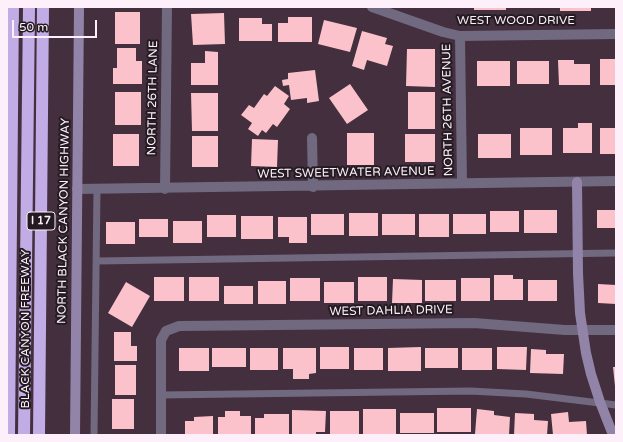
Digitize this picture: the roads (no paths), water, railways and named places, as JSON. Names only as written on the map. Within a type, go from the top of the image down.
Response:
[{"type":"highway","points":[[9,435],[13,7]]},
{"type":"highway","points":[[24,435],[29,7]]},
{"type":"highway","name":"BLACK CANYON FREEWAY","points":[[39,435],[43,7]]},
{"type":"main road","name":"NORTH BLACK CANYON HIGHWAY","points":[[75,435],[79,7]]},
{"type":"main road","points":[[577,182],[578,296],[582,330],[586,353],[600,402],[613,435]]},
{"type":"street","name":"NORTH 26TH LANE","points":[[165,189],[167,7]]},
{"type":"street","name":"WEST WOOD DRIVE","points":[[372,7],[443,32],[460,36],[616,34]]},
{"type":"street","name":"NORTH 26TH AVENUE","points":[[460,36],[462,183]]},
{"type":"street","points":[[312,138],[313,187]]},
{"type":"street","name":"WEST SWEETWATER AVENUE","points":[[77,189],[313,187],[616,181]]},
{"type":"street","name":"WEST DAHLIA DRIVE","points":[[160,395],[161,340],[166,331],[179,326],[474,323],[582,330],[616,330]]},
{"type":"street","points":[[160,395],[161,435]]},
{"type":"lane","points":[[94,435],[97,190]]},
{"type":"lane","points":[[97,261],[616,253]]},
{"type":"lane","points":[[160,395],[470,391],[526,394],[616,405]]}]
